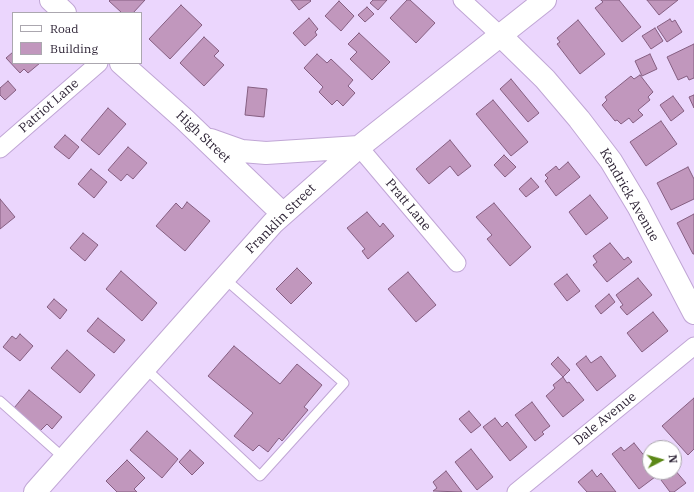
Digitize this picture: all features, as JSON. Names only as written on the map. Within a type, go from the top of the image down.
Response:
[{"type":"street","points":[[51,0],[64,12]]},
{"type":"street","points":[[462,0],[500,35]]},
{"type":"street","name":"Franklin Street","points":[[35,492],[144,368],[225,279],[264,232],[359,147],[546,0]]},
{"type":"street","name":"Kendrick Avenue","points":[[500,35],[550,85],[612,160],[694,313]]},
{"type":"street","name":"Patriot Lane","points":[[0,149],[97,64]]},
{"type":"street","name":"High Street","points":[[122,64],[201,135],[283,214]]},
{"type":"street","points":[[201,135],[228,148],[255,153],[277,154],[359,147]]},
{"type":"street","name":"Pratt Lane","points":[[359,147],[457,263]]},
{"type":"street","name":"Dale Avenue","points":[[516,492],[694,346]]},
{"type":"lane","points":[[144,368],[260,476],[344,383],[225,279]]},
{"type":"lane","points":[[0,401],[65,459]]},
{"type":"building","points":[[145,0],[134,12],[121,12],[109,1]]},
{"type":"building","points":[[291,0],[310,0],[311,1],[299,10]]},
{"type":"building","points":[[373,0],[387,0],[378,10],[370,3]]},
{"type":"building","points":[[407,0],[410,0],[435,23],[416,43],[390,18]]},
{"type":"building","points":[[601,0],[619,0],[641,27],[622,42],[595,8],[603,2]]},
{"type":"building","points":[[647,0],[678,0],[659,15]]},
{"type":"building","points":[[339,1],[354,16],[341,31],[325,16]]},
{"type":"building","points":[[181,5],[202,25],[170,59],[149,39]]},
{"type":"building","points":[[367,7],[374,14],[365,22],[358,15]]},
{"type":"building","points":[[309,18],[318,29],[315,32],[317,35],[305,46],[293,33]]},
{"type":"building","points":[[670,19],[672,22],[675,20],[682,32],[667,42],[657,27]]},
{"type":"building","points":[[578,20],[605,54],[580,74],[557,44],[560,42],[557,38]]},
{"type":"building","points":[[655,28],[663,41],[651,49],[642,36]]},
{"type":"building","points":[[359,33],[390,62],[372,80],[350,59],[357,52],[348,44]]},
{"type":"building","points":[[204,37],[219,51],[214,56],[224,65],[204,86],[180,63]]},
{"type":"building","points":[[694,44],[694,78],[689,80],[687,76],[678,80],[667,57]]},
{"type":"building","points":[[12,53],[12,64],[39,64],[28,73],[24,69],[20,73],[6,58]]},
{"type":"building","points":[[317,54],[327,63],[331,59],[353,80],[348,86],[355,93],[343,106],[337,100],[332,105],[319,92],[323,87],[304,68]]},
{"type":"building","points":[[650,54],[657,69],[642,76],[635,61]]},
{"type":"building","points":[[640,75],[653,92],[648,97],[650,100],[638,110],[643,115],[633,123],[629,118],[621,124],[617,120],[615,121],[602,105],[607,100],[605,97],[631,76],[634,79]]},
{"type":"building","points":[[511,79],[539,113],[528,122],[500,89]]},
{"type":"building","points":[[8,81],[16,90],[5,100],[0,95],[0,88]]},
{"type":"building","points":[[248,87],[267,89],[264,117],[245,115]]},
{"type":"building","points":[[694,95],[694,108],[689,97]]},
{"type":"building","points":[[673,96],[684,111],[671,121],[660,105]]},
{"type":"building","points":[[493,100],[528,142],[511,156],[476,114]]},
{"type":"building","points":[[108,108],[126,124],[99,155],[81,140]]},
{"type":"building","points":[[661,121],[677,144],[646,166],[630,142]]},
{"type":"building","points":[[65,135],[79,147],[69,159],[54,147]]},
{"type":"building","points":[[450,140],[471,166],[458,176],[450,166],[429,184],[416,169]]},
{"type":"building","points":[[128,147],[147,163],[133,179],[127,174],[121,181],[108,170]]},
{"type":"building","points":[[504,155],[516,167],[505,177],[494,165]]},
{"type":"building","points":[[568,162],[580,177],[556,196],[545,181],[548,178],[545,175],[556,166],[559,170]]},
{"type":"building","points":[[688,167],[694,179],[694,199],[671,210],[657,183]]},
{"type":"building","points":[[91,169],[107,182],[94,198],[78,184]]},
{"type":"building","points":[[531,178],[539,187],[526,197],[519,189]]},
{"type":"building","points":[[590,195],[608,218],[586,235],[569,212]]},
{"type":"building","points":[[0,199],[15,217],[0,229]]},
{"type":"building","points":[[187,202],[210,221],[185,251],[156,226],[176,203],[182,209]]},
{"type":"building","points":[[494,203],[531,247],[510,266],[487,239],[492,235],[476,217]]},
{"type":"building","points":[[367,212],[380,227],[383,223],[394,236],[368,259],[362,251],[365,249],[347,228]]},
{"type":"building","points":[[694,214],[694,254],[693,254],[677,223]]},
{"type":"building","points":[[83,233],[98,245],[85,261],[70,248]]},
{"type":"building","points":[[610,243],[624,260],[628,257],[632,262],[607,282],[593,265],[597,262],[593,256]]},
{"type":"building","points":[[297,268],[312,283],[291,304],[276,289]]},
{"type":"building","points":[[121,271],[157,303],[142,321],[106,289]]},
{"type":"building","points":[[408,272],[436,305],[416,322],[388,289]]},
{"type":"building","points":[[567,274],[580,291],[567,301],[554,284]]},
{"type":"building","points":[[638,278],[652,295],[627,315],[620,307],[623,305],[616,295]]},
{"type":"building","points":[[609,294],[615,302],[601,314],[595,306]]},
{"type":"building","points":[[54,299],[67,310],[60,319],[47,307]]},
{"type":"building","points":[[653,312],[668,331],[642,352],[627,333]]},
{"type":"building","points":[[98,318],[125,340],[114,353],[87,331]]},
{"type":"building","points":[[20,334],[33,346],[20,361],[3,347],[12,336],[16,339]]},
{"type":"building","points":[[234,346],[280,384],[297,364],[322,385],[304,407],[308,410],[282,441],[279,438],[268,452],[259,445],[253,451],[234,436],[253,413],[208,376]]},
{"type":"building","points":[[67,350],[95,375],[80,393],[51,368]]},
{"type":"building","points":[[586,356],[591,363],[601,356],[616,376],[597,391],[576,364]]},
{"type":"building","points":[[558,357],[570,370],[563,377],[551,364]]},
{"type":"building","points":[[563,377],[584,400],[563,417],[546,396],[555,388],[553,385]]},
{"type":"building","points":[[29,390],[62,417],[52,429],[47,424],[40,431],[14,408]]},
{"type":"building","points":[[694,398],[694,449],[688,455],[682,448],[682,440],[675,440],[662,426]]},
{"type":"building","points":[[532,402],[550,426],[542,432],[544,434],[535,441],[515,415]]},
{"type":"building","points":[[469,411],[481,425],[471,433],[459,419]]},
{"type":"building","points":[[495,418],[502,427],[507,422],[527,447],[510,461],[483,427]]},
{"type":"building","points":[[147,431],[178,459],[162,478],[130,450]]},
{"type":"building","points":[[634,443],[642,453],[642,480],[651,480],[639,489],[612,454],[621,447],[624,451]]},
{"type":"building","points":[[471,449],[493,477],[477,490],[455,462]]},
{"type":"building","points":[[190,450],[204,463],[192,475],[179,462]]},
{"type":"building","points":[[127,460],[145,478],[134,489],[137,492],[117,492],[106,481]]},
{"type":"building","points":[[592,470],[597,477],[601,473],[616,492],[587,492],[578,482]]},
{"type":"building","points":[[446,471],[462,492],[433,491],[437,488],[433,482]]},
{"type":"building","points":[[682,478],[686,483],[674,492],[670,492],[661,480],[682,480]]}]
